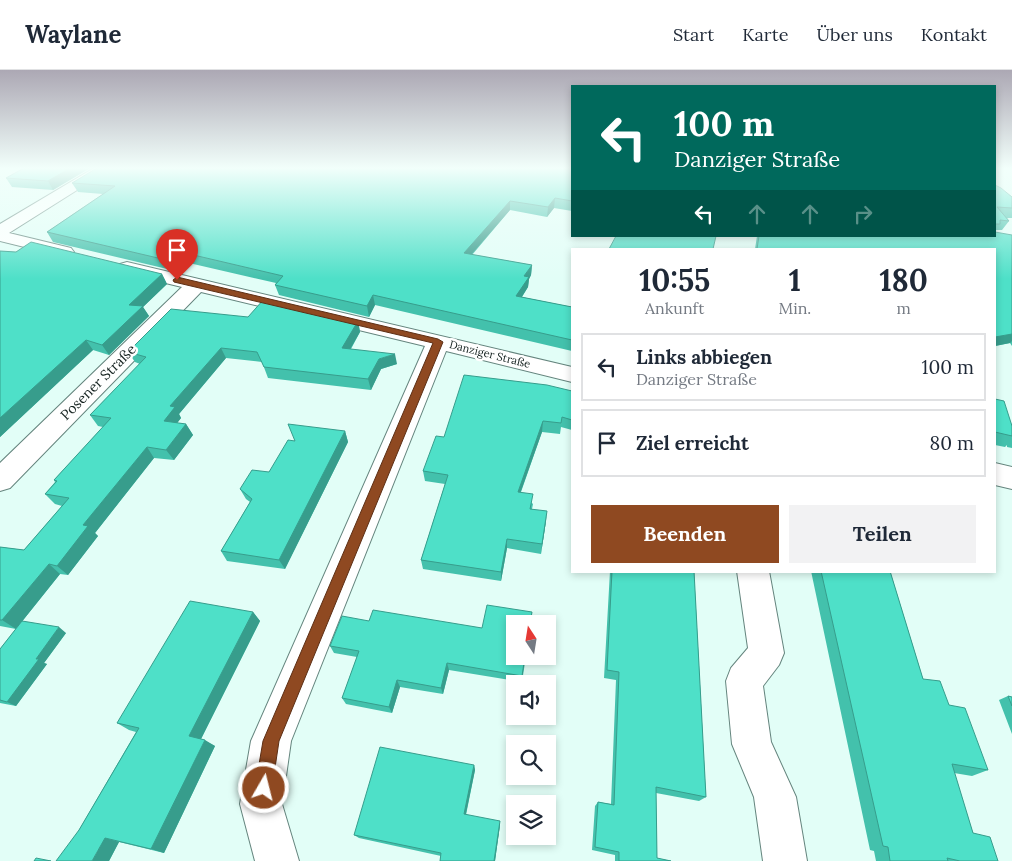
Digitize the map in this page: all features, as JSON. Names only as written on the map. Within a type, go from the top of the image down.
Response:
[{"type":"street","points":[[1,236],[49,205]]},
{"type":"street","points":[[1,236],[82,256]]},
{"type":"street","name":"Danziger Straße","points":[[110,264],[571,374]]},
{"type":"street","name":"Posener Straße","points":[[0,480],[196,284]]},
{"type":"street","points":[[277,861],[262,804],[271,741],[438,342]]},
{"type":"street","points":[[996,474],[1012,478]]},
{"type":"street","points":[[753,573],[766,653],[744,680],[752,744],[775,796],[785,861]]},
{"type":"building","points":[[87,205],[507,205],[464,253],[532,265],[524,276],[529,277],[516,296],[571,307],[571,340],[373,295],[367,306],[275,285],[283,276],[185,253],[175,262],[47,232]]},
{"type":"building","points":[[996,205],[1012,205],[1012,208],[997,207],[1009,221],[1000,220],[1000,224],[996,224]]},
{"type":"building","points":[[996,232],[1012,235],[1012,334],[996,337],[996,248],[757,248],[759,237],[996,237]]},
{"type":"building","points":[[615,237],[716,237],[713,248],[610,248]]},
{"type":"building","points":[[31,242],[162,274],[129,305],[143,306],[102,345],[86,340],[0,418],[0,251],[16,252]]},
{"type":"building","points":[[264,299],[358,321],[342,348],[395,354],[379,359],[368,379],[264,367],[257,352],[221,348],[170,406],[175,407],[164,421],[186,424],[166,450],[147,447],[83,525],[88,526],[57,566],[49,564],[2,620],[0,620],[0,547],[24,550],[69,498],[45,494],[57,481],[54,480],[111,418],[90,415],[146,357],[128,352],[171,309],[248,317]]},
{"type":"building","points":[[464,375],[547,385],[571,391],[571,420],[562,417],[561,423],[543,421],[518,492],[533,494],[530,509],[547,511],[542,544],[507,539],[501,572],[421,560],[448,475],[423,471],[436,436],[444,437]]},
{"type":"building","points":[[996,399],[1004,401],[1012,426],[1012,436],[996,432]]},
{"type":"building","points":[[288,424],[345,431],[279,560],[221,551],[252,499],[240,489],[252,470],[269,472],[288,440],[295,441]]},
{"type":"building","points":[[612,573],[694,573],[706,797],[656,787],[657,858],[671,861],[619,861],[619,852],[595,847],[598,802],[614,805],[619,672],[607,670]]},
{"type":"building","points":[[821,573],[891,573],[923,679],[940,681],[949,705],[965,708],[988,770],[952,764],[973,833],[990,837],[998,861],[960,861],[947,858],[948,861],[890,861],[888,847],[883,846]]},
{"type":"building","points":[[190,601],[253,612],[189,736],[205,740],[151,849],[105,838],[92,861],[56,861],[79,830],[139,728],[117,723]]},
{"type":"building","points":[[487,605],[532,612],[532,615],[506,615],[506,665],[524,665],[522,675],[447,663],[441,688],[397,680],[389,707],[342,698],[359,651],[330,646],[342,616],[369,621],[373,610],[482,628]]},
{"type":"building","points":[[22,621],[59,627],[36,659],[39,659],[7,702],[0,700],[0,649]]},
{"type":"building","points":[[1008,696],[1012,697],[1012,706]]},
{"type":"building","points":[[380,747],[474,765],[464,814],[500,821],[494,861],[440,861],[441,853],[354,835]]},
{"type":"building","points":[[36,858],[51,861],[34,861]]},
{"type":"route","points":[[177,280],[438,342],[271,741],[264,788]]}]
